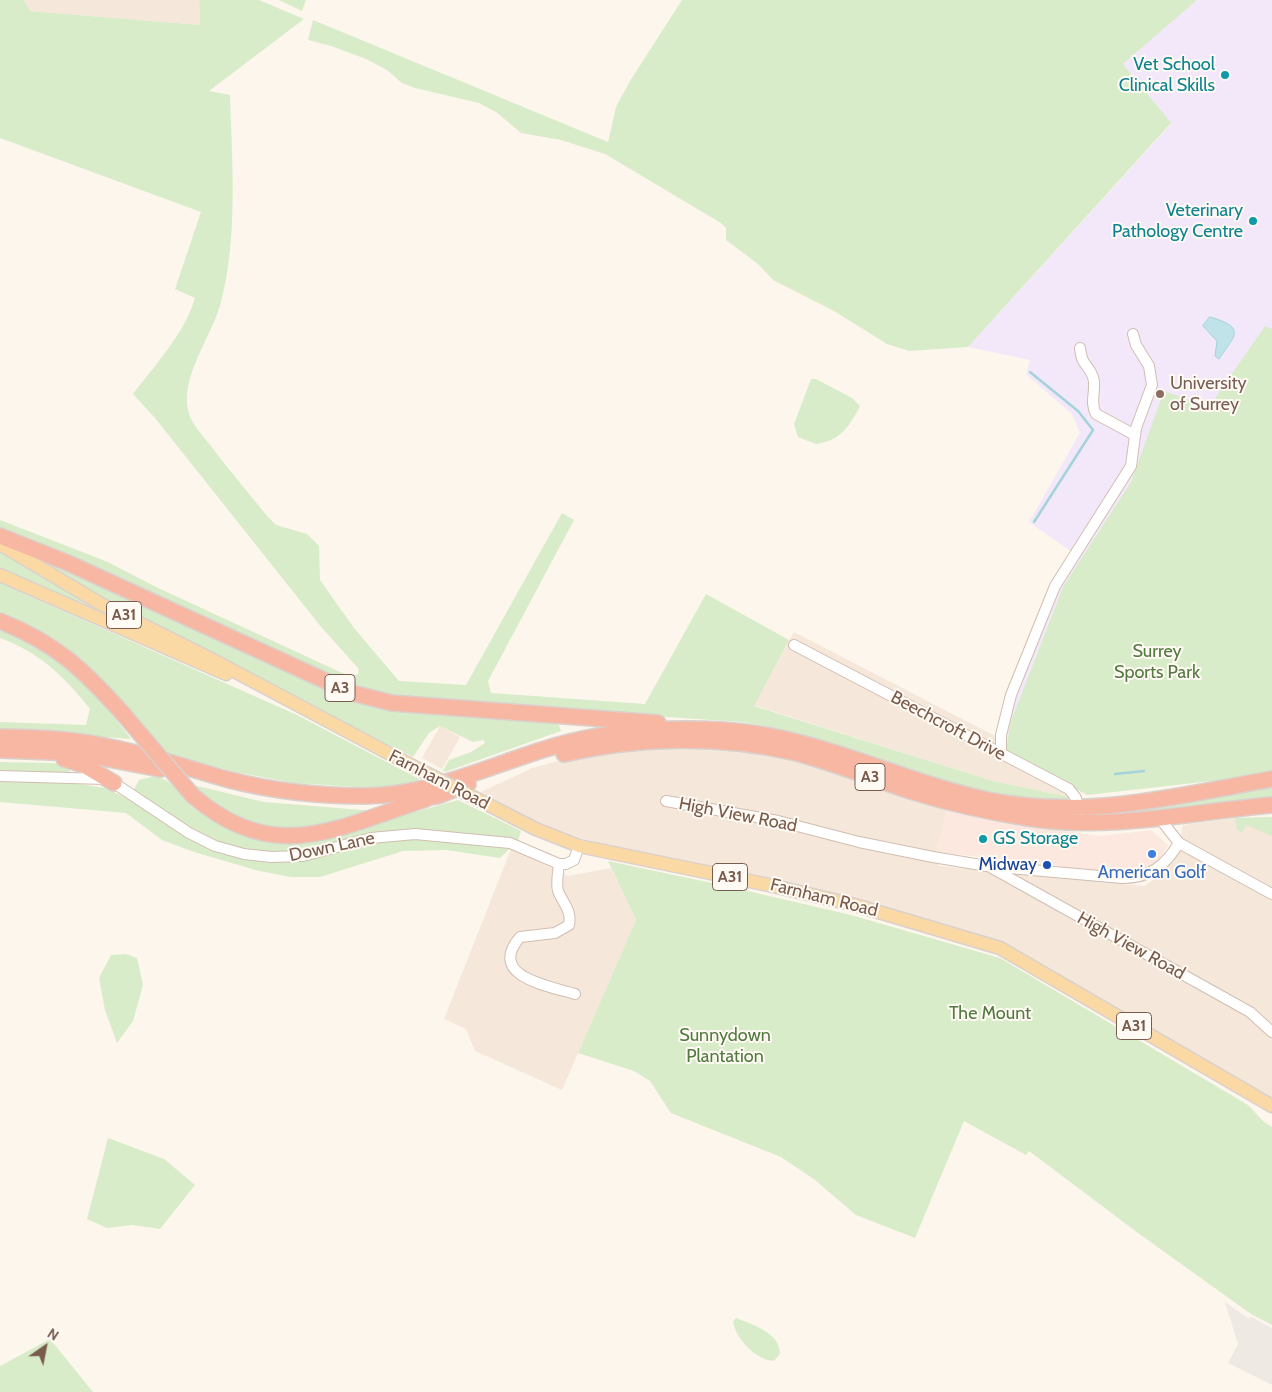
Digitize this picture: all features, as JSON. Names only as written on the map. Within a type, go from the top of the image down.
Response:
[{"type":"highway","name":"A3","points":[[0,536],[68,563],[352,694],[372,699],[409,704],[631,720],[750,734],[804,744],[925,784],[988,800],[1078,816],[1130,804],[1272,779]]},
{"type":"highway","points":[[0,620],[36,637],[68,657],[86,672],[193,796],[216,815],[236,826],[260,833],[291,836],[319,833],[437,796]]},
{"type":"highway","name":"A3","points":[[0,736],[110,746],[248,784],[307,792],[364,796],[391,794],[432,786],[543,749],[584,739],[656,730],[709,730]]},
{"type":"highway","name":"A3","points":[[0,751],[63,752],[119,760],[243,793],[304,801],[376,805],[437,796],[517,768],[575,751],[638,742],[720,741],[768,747],[816,759],[912,791],[968,807],[1031,819],[1078,816],[1161,820],[1272,805]]},
{"type":"highway","points":[[0,751],[73,761],[95,770],[114,783]]},
{"type":"main road","name":"Farnham Road","points":[[0,544],[101,604],[215,661],[536,829],[580,846],[846,903],[1000,948],[1272,1106]]},
{"type":"main road","name":"Farnham Road","points":[[0,575],[212,669],[250,681]]},
{"type":"street","points":[[1001,754],[1001,736],[1011,695],[1055,586],[1129,470],[1132,461],[1135,435],[1152,385],[1149,366],[1136,345],[1134,334]]},
{"type":"street","points":[[1080,348],[1081,361],[1093,378],[1092,403],[1096,414],[1135,435]]},
{"type":"street","name":"Beechcroft Drive","points":[[794,645],[1069,789],[1076,798],[1078,816]]},
{"type":"street","name":"Down Lane","points":[[0,776],[98,778],[114,783],[190,833],[215,846],[244,854],[271,858],[303,856],[371,838],[414,834],[510,843],[559,864]]},
{"type":"street","name":"High View Road","points":[[666,801],[778,821],[895,851],[987,866],[1134,878],[1143,876],[1161,867],[1179,843]]},
{"type":"street","points":[[1161,820],[1170,834],[1179,843],[1272,894]]},
{"type":"street","points":[[575,994],[525,979],[517,974],[512,957],[515,943],[520,937],[555,933],[569,924],[570,916],[568,909],[558,891],[559,864],[566,864],[574,860],[580,846]]},
{"type":"street","name":"High View Road","points":[[987,866],[1250,1012],[1272,1032]]},
{"type":"street","points":[[1016,882],[1021,868]]},
{"type":"shaded area","points":[[24,0],[199,0],[200,25],[30,11]]},
{"type":"shaded area","name":"University of Surrey","points":[[1197,0],[1272,0],[1272,765],[1091,789],[995,736],[1057,583],[1075,554],[1029,522],[1080,433],[1072,414],[1026,374],[1030,360],[968,347],[1171,124],[1123,64]]},
{"type":"shaded area","points":[[794,632],[995,736],[1003,750],[1065,784],[1069,797],[993,781],[753,705]]},
{"type":"shaded area","points":[[440,726],[460,737],[442,769],[422,758]]},
{"type":"shaded area","points":[[644,746],[726,748],[767,754],[801,762],[948,809],[936,852],[939,866],[1145,886],[1165,871],[1178,847],[1183,825],[1235,818],[1272,817],[1272,1099],[1000,942],[839,895],[614,847],[581,838],[530,819],[481,792],[532,768],[576,756]]},
{"type":"shaded area","points":[[948,809],[1010,823],[1100,836],[1151,830],[1168,845],[1157,865],[1137,873],[1068,869],[1056,865],[936,852]]},
{"type":"shaded area","points":[[511,849],[568,876],[611,868],[636,920],[562,1090],[475,1051],[466,1029],[444,1019]]},
{"type":"shaded area","points":[[1225,1302],[1248,1318],[1252,1317],[1272,1328],[1272,1385],[1228,1363],[1238,1344]]},
{"type":"green space","points":[[0,0],[24,0],[30,11],[200,25],[199,0],[259,0],[304,19],[209,91],[230,95],[233,173],[232,226],[230,252],[221,302],[192,371],[188,386],[189,414],[195,426],[267,516],[276,525],[307,534],[319,546],[320,580],[354,628],[399,681],[466,685],[562,513],[574,520],[488,681],[491,693],[645,704],[706,594],[789,640],[754,706],[993,781],[1069,797],[1067,800],[1037,800],[973,788],[940,780],[810,737],[743,722],[435,702],[373,695],[0,533],[0,520],[108,562],[156,587],[351,677],[358,674],[359,669],[322,628],[155,418],[133,394],[177,336],[195,298],[175,289],[201,212],[0,138]]},
{"type":"green space","points":[[279,0],[306,0],[302,11]]},
{"type":"green space","points":[[682,0],[1197,0],[1123,64],[1171,123],[968,347],[909,351],[887,344],[834,311],[773,280],[758,264],[726,240],[726,228],[721,223],[605,154],[561,140],[521,133],[496,112],[479,103],[415,88],[402,83],[387,70],[366,59],[308,40],[313,20],[608,142],[616,107],[630,81]]},
{"type":"green space","name":"Surrey Sports Park","points":[[1265,326],[1272,329],[1272,771],[1220,780],[1087,795],[1006,751],[1010,724],[1063,587],[1131,482],[1164,391],[1209,407]]},
{"type":"green space","points":[[811,379],[816,379],[852,398],[860,406],[848,426],[838,436],[832,440],[816,444],[798,437],[794,424]]},
{"type":"green space","points":[[19,551],[303,675],[435,713],[556,723],[561,731],[445,772],[443,771],[449,760],[471,752],[485,743],[483,740],[473,742],[440,726],[429,733],[413,757],[125,614]]},
{"type":"green space","points":[[0,552],[117,620],[0,571]]},
{"type":"green space","points":[[0,583],[297,715],[419,779],[412,785],[373,788],[294,783],[235,772],[165,752],[81,659],[52,638],[0,614]]},
{"type":"green space","points":[[0,628],[48,651],[96,694],[131,739],[0,729],[0,722],[86,725],[90,709],[61,676],[39,658],[0,638]]},
{"type":"green space","points":[[0,762],[53,763],[68,767],[74,783],[105,788],[129,799],[139,780],[152,777],[160,778],[171,784],[192,807],[211,820],[249,836],[274,841],[315,840],[458,800],[521,831],[518,841],[500,858],[446,850],[403,851],[320,877],[291,877],[259,871],[194,852],[162,840],[126,813],[0,802]]},
{"type":"green space","points":[[193,785],[264,802],[375,811],[324,826],[278,830],[257,826],[235,818],[214,804]]},
{"type":"green space","points":[[1272,786],[1272,799],[1184,811],[1127,813],[1127,810]]},
{"type":"green space","points":[[1272,817],[1272,836],[1246,825],[1242,833],[1237,830],[1235,818]]},
{"type":"green space","points":[[608,861],[851,915],[1000,958],[1248,1105],[1264,1122],[1272,1127],[1272,1325],[1251,1314],[1138,1233],[1029,1151],[1026,1155],[964,1121],[915,1238],[856,1215],[815,1180],[781,1157],[671,1113],[650,1081],[634,1071],[578,1053],[636,920]]},
{"type":"green space","points":[[126,954],[137,958],[143,985],[133,1021],[117,1043],[105,1010],[99,978],[111,955]]},
{"type":"green space","points":[[108,1138],[164,1159],[195,1185],[160,1229],[133,1225],[107,1228],[87,1219]]},
{"type":"green space","points":[[736,1318],[765,1331],[776,1340],[780,1354],[774,1361],[760,1357],[748,1348],[735,1329],[733,1322]]},
{"type":"green space","points":[[50,1339],[93,1392],[0,1392],[0,1366]]},
{"type":"water","points":[[1210,317],[1230,325],[1234,329],[1233,339],[1219,359],[1215,356],[1217,341],[1203,326]]},
{"type":"waterway","points":[[1030,372],[1078,411],[1093,430],[1034,522]]},
{"type":"waterway","points":[[1115,774],[1144,771]]},
{"type":"place","name":"Vet School Clinical Skills","points":[[1225,75]]},
{"type":"place","name":"Veterinary Pathology Centre","points":[[1253,221]]},
{"type":"place","name":"University of Surrey","points":[[1160,394]]},
{"type":"place","name":"GS Storage","points":[[983,839]]},
{"type":"place","name":"American Golf","points":[[1152,854]]},
{"type":"place","name":"Midway","points":[[1047,865]]},
{"type":"park label","name":"The Mount","points":[[990,1014]]},
{"type":"park label","name":"Sunnydown Plantation","points":[[725,1046]]}]
